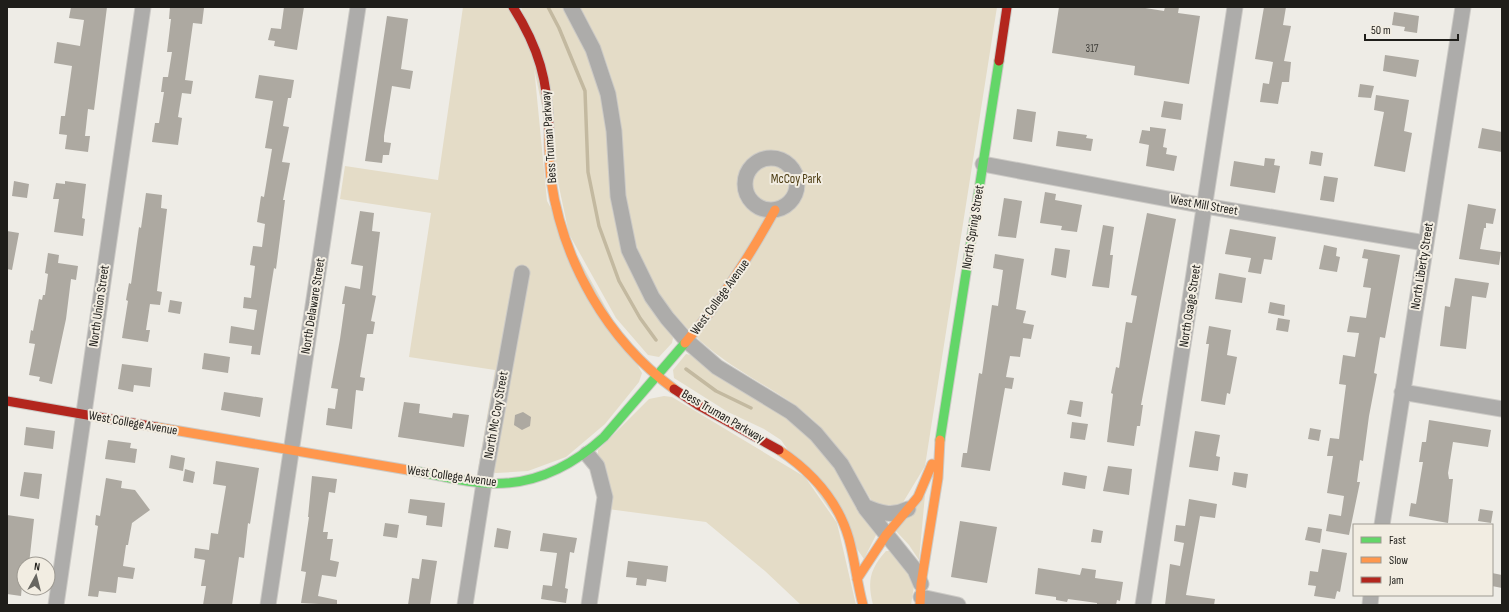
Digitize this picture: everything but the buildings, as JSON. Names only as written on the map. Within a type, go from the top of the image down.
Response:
[{"type":"street","name":"North Union Street","points":[[56,605],[143,7]]},
{"type":"street","name":"North Delaware Street","points":[[268,605],[358,7]]},
{"type":"street","name":"Bess Truman Parkway","points":[[513,7],[527,28],[538,54],[545,81],[551,179],[559,218],[569,252],[586,289],[606,320],[628,348],[657,376],[698,405],[775,446],[817,480],[834,502],[846,527],[858,589],[863,605]]},
{"type":"street","points":[[571,7],[593,49],[608,94],[614,131],[618,196],[629,250],[652,297],[667,318],[687,341],[717,367],[790,412],[816,434],[841,464],[864,506],[915,570],[921,595],[958,605]]},
{"type":"street","name":"North Spring Street","points":[[921,595],[938,478],[939,446],[1007,7]]},
{"type":"street","name":"North Osage Street","points":[[1143,605],[1235,7]]},
{"type":"street","name":"North Liberty Street","points":[[1382,524],[1463,7]]},
{"type":"street","name":"West Mill Street","points":[[983,164],[1205,206],[1425,243]]},
{"type":"street","name":"West College Avenue","points":[[7,401],[484,483],[509,484],[538,478],[552,474],[587,454],[657,376],[704,321],[752,251],[775,210]]},
{"type":"street","name":"North Mc Coy Street","points":[[465,605],[484,483],[522,273]]},
{"type":"street","points":[[1402,392],[1502,410]]},
{"type":"street","name":"North Spring Street","points":[[857,578],[886,535],[918,497],[939,446]]},
{"type":"street","points":[[587,454],[597,466],[603,483],[605,497],[589,605]]},
{"type":"street","points":[[864,506],[881,513],[890,514],[899,514],[908,509]]},
{"type":"green space","points":[[463,7],[509,7],[532,46],[547,201],[642,373],[639,382],[605,424],[566,457],[528,471],[496,473],[478,469],[495,370],[409,357],[431,213],[340,199],[345,166],[438,180]]},
{"type":"green space","points":[[521,7],[564,7],[590,57],[607,114],[612,209],[621,245],[673,338],[672,343],[659,357],[648,355],[616,318],[569,234]]},
{"type":"green space","name":"McCoy Park","points":[[580,7],[997,7],[925,466],[899,509],[873,503],[845,458],[821,427],[794,404],[738,369],[704,344],[674,314],[658,291],[638,251],[630,222],[623,178],[619,112],[609,69],[591,27]]},
{"type":"green space","points":[[686,354],[696,356],[778,410],[824,450],[877,533],[864,559],[781,440],[764,429],[728,412],[674,378],[673,370]]},
{"type":"green space","points":[[664,396],[672,397],[805,477],[837,523],[856,605],[801,605],[765,571],[706,522],[608,509],[598,459],[598,450],[649,399]]},
{"type":"green space","points":[[925,495],[919,560],[909,545],[896,531]]},
{"type":"green space","points":[[886,551],[892,551],[901,557],[914,586],[911,605],[873,605],[870,589],[871,576],[876,564]]},
{"type":"waterway","points":[[548,7],[559,28],[585,91],[588,172],[599,226],[619,281],[640,318],[656,340]]},
{"type":"waterway","points":[[686,369],[716,391],[751,408]]},
{"type":"traffic: fast","points":[[940,440],[999,61]]},
{"type":"traffic: fast","points":[[408,470],[465,481],[484,483],[518,482],[549,473],[578,457],[604,437],[685,343]]},
{"type":"traffic: slow","points":[[549,129],[550,174],[557,211],[566,240],[578,269],[592,297],[609,323],[628,347],[650,369],[674,389]]},
{"type":"traffic: slow","points":[[685,343],[698,328],[733,279],[775,210]]},
{"type":"traffic: slow","points":[[156,427],[408,470]]},
{"type":"traffic: slow","points":[[920,605],[921,584],[938,478],[940,440]]},
{"type":"traffic: slow","points":[[779,450],[813,478],[831,500],[838,512],[849,539],[863,605]]},
{"type":"traffic: slow","points":[[857,579],[886,535],[918,497],[932,464]]},
{"type":"traffic: jam","points":[[513,7],[536,51],[547,95],[549,129]]},
{"type":"traffic: jam","points":[[999,61],[1007,7]]},
{"type":"traffic: jam","points":[[674,389],[698,405],[779,450]]},
{"type":"traffic: jam","points":[[7,401],[156,427]]}]
